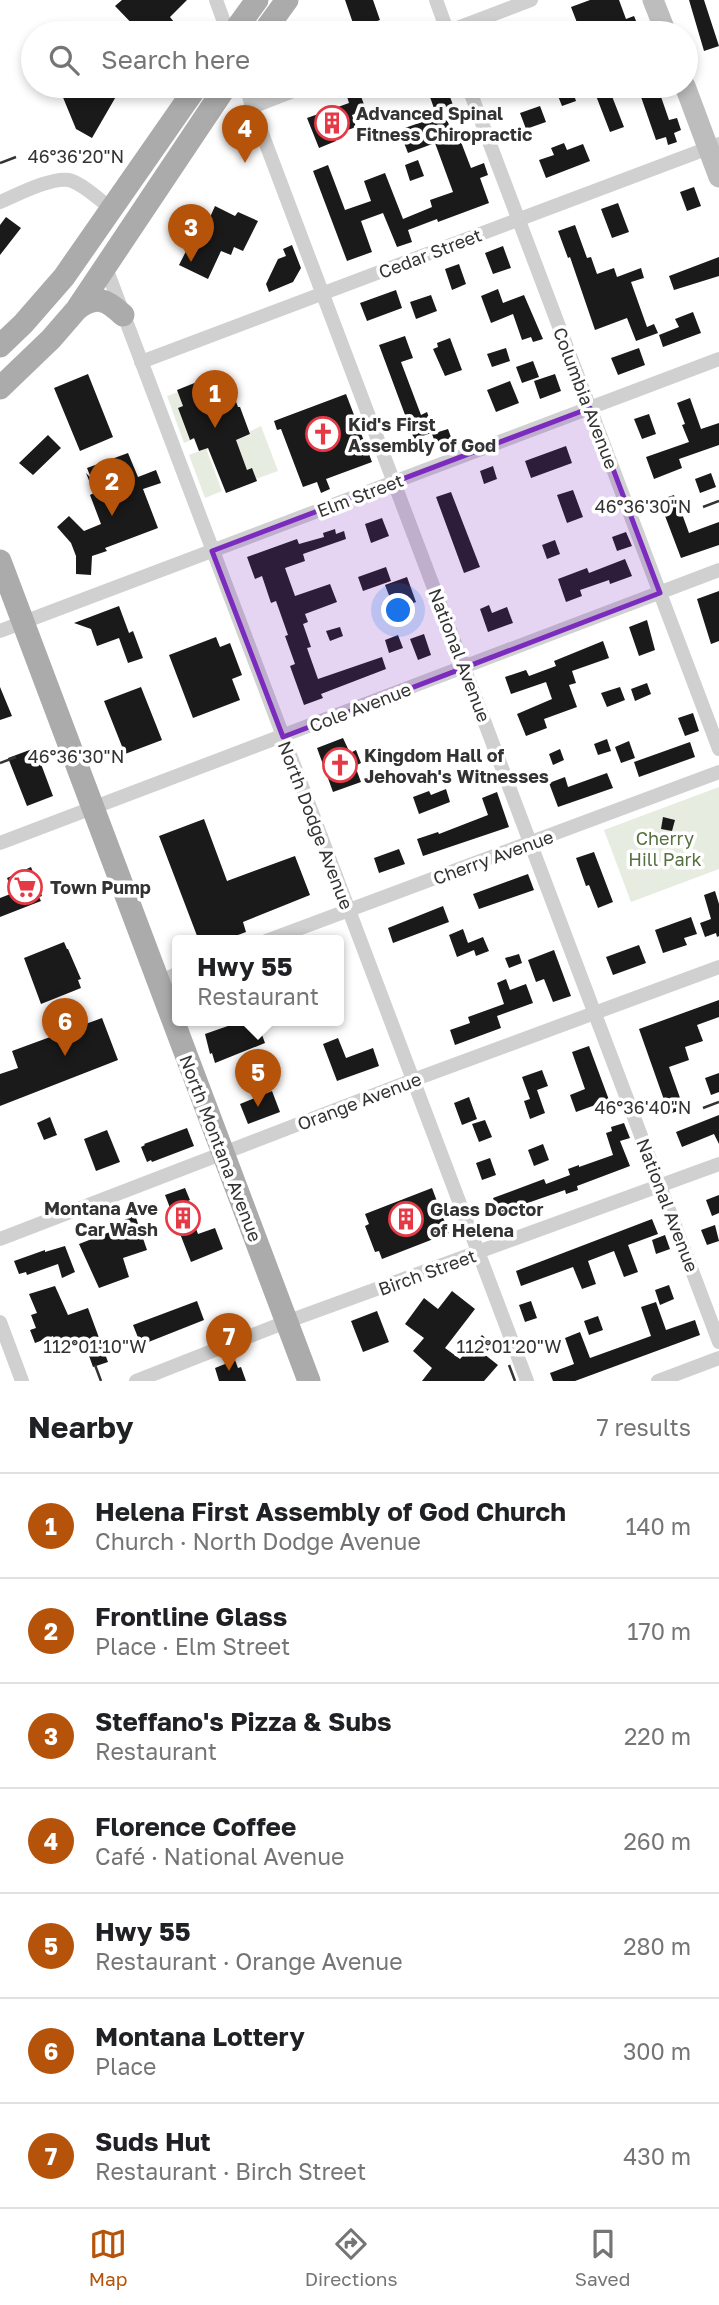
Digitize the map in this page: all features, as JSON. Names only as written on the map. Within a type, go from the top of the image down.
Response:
[{"type":"main road","points":[[240,21],[257,0]]},
{"type":"main road","points":[[272,21],[287,0]]},
{"type":"main road","points":[[0,346],[64,277],[189,98]]},
{"type":"main road","points":[[0,388],[51,340],[77,309],[218,98]]},
{"type":"main road","points":[[106,268],[103,251],[141,192],[176,118]]},
{"type":"main road","points":[[77,309],[86,303],[101,300],[110,303],[123,316]]},
{"type":"main road","name":"North Montana Avenue","points":[[0,561],[93,807],[168,978]]},
{"type":"main road","name":"North Montana Avenue","points":[[183,1026],[222,1153],[309,1381]]},
{"type":"street","points":[[216,0],[226,21]]},
{"type":"street","points":[[436,0],[442,21]]},
{"type":"street","points":[[477,21],[531,0]]},
{"type":"street","points":[[653,0],[661,21]]},
{"type":"street","name":"National Avenue","points":[[249,98],[719,1342]]},
{"type":"street","points":[[252,107],[275,98]]},
{"type":"street","name":"Columbia Avenue","points":[[473,98],[719,749]]},
{"type":"street","points":[[691,98],[714,146],[719,177]]},
{"type":"street","name":"Cedar Street","points":[[141,362],[714,146]]},
{"type":"street","points":[[0,202],[49,182],[68,180],[90,192],[110,208]]},
{"type":"street","name":"North Dodge Avenue","points":[[106,268],[527,1381]]},
{"type":"street","name":"Elm Street","points":[[0,631],[719,359]]},
{"type":"street","name":"Cole Avenue","points":[[0,843],[719,570]]},
{"type":"street","name":"Cherry Avenue","points":[[281,935],[719,772]]},
{"type":"street","name":"Orange Avenue","points":[[0,1239],[413,1080],[719,968]]},
{"type":"street","name":"Birch Street","points":[[136,1381],[286,1322],[719,1164]]},
{"type":"street","points":[[0,1322],[22,1381]]},
{"type":"street","points":[[658,1381],[719,1358]]},
{"type":"highlighted area","points":[[590,408],[660,593],[283,737],[212,551]]},
{"type":"green space","points":[[213,383],[226,389],[203,398],[198,384]]},
{"type":"green space","points":[[178,392],[183,406],[178,409],[189,439],[199,437],[184,443],[167,396]]},
{"type":"green space","points":[[261,426],[278,471],[256,479],[252,469],[247,470],[236,440],[250,435],[249,432]]},
{"type":"green space","points":[[208,448],[222,491],[205,498],[189,455]]},
{"type":"green space","name":"Cherry Hill Park","points":[[719,787],[719,869],[631,902],[604,830]]},
{"type":"building","points":[[122,0],[187,0],[170,17],[173,21],[129,21],[115,6]]},
{"type":"building","points":[[345,0],[373,0],[380,20],[352,21]]},
{"type":"building","points":[[590,0],[619,0],[626,19],[634,16],[636,21],[576,21],[571,7]]},
{"type":"building","points":[[689,0],[704,0],[719,46],[704,51],[698,21],[695,21]]},
{"type":"building","points":[[63,98],[115,98],[92,138],[76,129]]},
{"type":"building","name":"Advanced Spinal Fitness Chiropractic","points":[[348,98],[362,98],[366,110],[352,115],[356,127],[334,135],[336,141],[319,148],[307,118],[349,103]]},
{"type":"building","points":[[430,98],[450,98],[453,105],[435,111]]},
{"type":"building","points":[[559,98],[575,98],[576,101],[562,106]]},
{"type":"building","points":[[597,98],[613,98],[624,127],[610,132]]},
{"type":"building","points":[[641,98],[661,98],[669,120],[677,118],[681,130],[674,133],[677,142],[668,145],[666,137],[656,140]]},
{"type":"building","points":[[540,106],[546,122],[526,129],[520,113]]},
{"type":"building","points":[[445,114],[456,144],[461,142],[471,168],[484,163],[488,175],[480,178],[489,203],[408,230],[412,242],[397,247],[383,213],[361,221],[372,252],[347,261],[313,171],[328,165],[345,210],[371,201],[364,181],[385,173],[403,219],[432,207],[430,200],[453,192],[435,143],[408,153],[399,130]]},
{"type":"building","points":[[564,143],[567,150],[583,144],[590,161],[546,178],[539,160],[554,155],[551,148]]},
{"type":"building","points":[[418,160],[424,176],[410,181],[405,165]]},
{"type":"building","points":[[694,187],[701,206],[687,211],[680,192]]},
{"type":"building","points":[[618,203],[629,232],[612,238],[601,209]]},
{"type":"building","points":[[215,206],[235,216],[238,212],[258,221],[243,251],[234,247],[231,255],[221,251],[208,279],[179,265],[202,220],[207,224]]},
{"type":"building","points":[[6,217],[21,228],[0,255],[0,225]]},
{"type":"building","points":[[575,225],[587,258],[591,257],[597,274],[614,268],[617,277],[641,268],[644,278],[631,282],[647,327],[654,324],[658,333],[636,341],[627,318],[595,330],[570,257],[568,258],[558,231]]},
{"type":"building","points":[[292,245],[301,268],[293,282],[269,292],[266,284],[278,259],[286,256],[283,249]]},
{"type":"building","points":[[503,246],[511,268],[493,274],[485,253]]},
{"type":"building","points":[[719,257],[719,276],[674,290],[669,276]]},
{"type":"building","points":[[459,264],[466,284],[452,290],[445,269]]},
{"type":"building","points":[[498,289],[503,303],[524,295],[543,339],[533,342],[531,337],[522,340],[513,314],[491,323],[481,296]]},
{"type":"building","points":[[396,290],[402,308],[367,321],[360,303]]},
{"type":"building","points":[[431,295],[437,311],[416,319],[410,302]]},
{"type":"building","points":[[693,312],[701,333],[663,347],[659,335],[679,327],[675,319]]},
{"type":"building","points":[[405,336],[413,358],[401,362],[421,415],[427,412],[434,432],[414,439],[379,345]]},
{"type":"building","points":[[450,338],[462,370],[445,376],[433,349],[438,347],[437,343]]},
{"type":"building","points":[[506,348],[510,361],[492,367],[487,354]]},
{"type":"building","points":[[639,348],[645,365],[618,375],[611,358]]},
{"type":"building","points":[[533,361],[539,377],[522,383],[516,367]]},
{"type":"building","points":[[88,374],[113,437],[80,451],[54,388]]},
{"type":"building","points":[[555,374],[561,391],[540,399],[534,381]]},
{"type":"building","points":[[510,381],[519,403],[496,412],[487,390]]},
{"type":"building","points":[[197,382],[203,399],[229,390],[240,407],[250,434],[236,440],[247,470],[252,468],[257,481],[226,493],[208,448],[199,451],[194,438],[190,440],[178,408],[183,406],[177,390]]},
{"type":"building","points":[[346,394],[372,462],[326,479],[330,489],[321,493],[317,482],[303,487],[281,429],[277,430],[274,421]]},
{"type":"building","points":[[690,398],[701,429],[719,423],[719,445],[679,459],[682,468],[654,479],[646,457],[689,442],[677,403]]},
{"type":"building","points":[[649,414],[656,434],[642,439],[634,419]]},
{"type":"building","points":[[448,429],[452,440],[436,445],[432,434]]},
{"type":"building","points":[[48,435],[61,448],[33,475],[19,463]]},
{"type":"building","points":[[566,446],[572,463],[531,478],[525,461]]},
{"type":"building","points":[[128,453],[138,477],[156,470],[161,483],[143,489],[158,528],[105,548],[107,551],[92,556],[91,575],[76,574],[76,556],[71,543],[57,527],[69,516],[84,531],[101,524],[90,495],[94,493],[86,473],[91,478],[87,468]]},
{"type":"building","points":[[493,466],[497,479],[484,484],[480,471]]},
{"type":"building","points":[[711,473],[716,487],[700,493],[695,479]]},
{"type":"building","points":[[573,490],[583,517],[567,523],[557,495]]},
{"type":"building","points":[[451,492],[480,567],[464,573],[436,497]]},
{"type":"building","points":[[674,495],[676,501],[680,499],[684,510],[681,511],[689,533],[719,522],[719,545],[681,558],[659,500]]},
{"type":"building","points":[[382,518],[389,536],[371,543],[365,524]]},
{"type":"building","points":[[335,529],[336,534],[344,531],[346,539],[303,554],[305,561],[285,568],[295,596],[330,584],[337,602],[305,614],[308,622],[303,624],[311,647],[307,648],[318,679],[382,657],[386,669],[321,694],[323,698],[304,705],[290,666],[295,664],[276,601],[271,603],[262,576],[255,579],[247,557],[297,539],[299,544],[324,537],[323,533]]},
{"type":"building","points":[[626,532],[632,546],[617,551],[612,537]]},
{"type":"building","points":[[555,540],[560,554],[547,559],[542,545]]},
{"type":"building","points":[[625,559],[632,576],[610,584],[609,580],[580,590],[582,596],[566,602],[558,579],[587,568],[589,573]]},
{"type":"building","points":[[386,567],[391,581],[363,591],[358,577]]},
{"type":"building","points":[[407,577],[416,602],[400,608],[396,596],[390,598],[385,585]]},
{"type":"building","points":[[719,591],[719,641],[711,644],[697,599]]},
{"type":"building","points":[[489,605],[492,613],[507,607],[513,623],[488,632],[480,609]]},
{"type":"building","points":[[119,606],[129,633],[133,631],[143,658],[128,663],[119,638],[97,646],[91,629],[74,623]]},
{"type":"building","points":[[647,620],[655,650],[639,656],[629,627]]},
{"type":"building","points":[[340,627],[343,636],[330,641],[326,631]]},
{"type":"building","points":[[424,634],[431,655],[418,660],[410,639]]},
{"type":"building","points":[[398,635],[403,648],[389,653],[385,640]]},
{"type":"building","points":[[216,637],[220,647],[230,643],[242,675],[232,679],[240,700],[193,718],[169,655]]},
{"type":"building","points":[[603,641],[609,658],[572,671],[576,683],[569,685],[577,707],[544,719],[547,728],[526,736],[517,714],[552,699],[546,682],[511,694],[505,677],[526,670],[529,676],[556,666],[554,661]]},
{"type":"building","points":[[647,683],[651,694],[635,701],[631,689]]},
{"type":"building","points":[[0,687],[12,716],[0,720]]},
{"type":"building","points":[[141,687],[162,740],[125,754],[104,701]]},
{"type":"building","points":[[620,687],[625,700],[607,707],[601,693]]},
{"type":"building","points":[[693,713],[699,731],[685,736],[678,718]]},
{"type":"building","name":"Kingdom Hall of Jehovah's Witnesses","points":[[343,738],[350,753],[356,750],[361,763],[355,766],[361,782],[333,792],[317,748]]},
{"type":"building","points":[[607,739],[611,751],[598,755],[594,744]]},
{"type":"building","points":[[629,741],[635,758],[621,763],[615,747]]},
{"type":"building","points":[[690,742],[695,757],[639,777],[634,762]]},
{"type":"building","points":[[35,748],[53,796],[27,806],[8,758]]},
{"type":"building","points":[[560,749],[564,760],[553,765],[549,754]]},
{"type":"building","points":[[607,773],[613,788],[558,807],[549,783],[565,777],[568,787]]},
{"type":"building","points":[[446,789],[450,802],[419,814],[413,797],[429,791],[431,795]]},
{"type":"building","points":[[497,792],[509,827],[423,856],[417,839],[438,832],[439,834],[488,815],[482,798]]},
{"type":"building","points":[[663,817],[675,820],[672,831],[661,829]]},
{"type":"building","points":[[204,819],[227,881],[295,856],[310,895],[243,922],[246,932],[238,935],[197,935],[159,836]]},
{"type":"building","points":[[399,849],[405,864],[379,873],[374,858]]},
{"type":"building","points":[[594,852],[613,902],[598,908],[589,885],[586,886],[576,858]]},
{"type":"building","name":"Town Pump","points":[[31,867],[42,896],[39,897],[41,901],[0,917],[0,898],[13,893],[7,878]]},
{"type":"building","points":[[528,874],[534,890],[479,909],[473,894]]},
{"type":"building","points":[[715,891],[719,904],[719,936],[717,937],[716,933],[705,937],[700,923],[711,919],[704,895]]},
{"type":"building","points":[[443,906],[449,922],[393,943],[388,928]]},
{"type":"building","points":[[691,917],[697,934],[684,938],[687,945],[663,953],[655,930]]},
{"type":"building","points":[[463,929],[468,943],[483,937],[489,951],[476,956],[474,950],[457,957],[449,935]]},
{"type":"building","points":[[64,942],[81,979],[78,980],[81,988],[41,1004],[24,958]]},
{"type":"building","points":[[639,945],[646,963],[613,975],[606,957]]},
{"type":"building","points":[[554,950],[571,996],[553,1002],[544,979],[536,982],[528,960]]},
{"type":"building","points":[[519,954],[522,963],[509,968],[505,958]]},
{"type":"building","points":[[506,979],[510,990],[526,984],[533,1003],[497,1016],[501,1028],[455,1045],[450,1030],[470,1023],[468,1017],[504,1004],[497,983]]},
{"type":"building","points":[[719,1000],[719,1017],[697,1025],[703,1041],[685,1047],[689,1060],[669,1067],[684,1109],[669,1114],[639,1029]]},
{"type":"building","points":[[102,1018],[118,1060],[0,1106],[0,1074],[18,1068],[12,1051]]},
{"type":"building","points":[[228,1026],[259,1026],[265,1043],[215,1063],[205,1034]]},
{"type":"building","points":[[338,1038],[346,1058],[373,1048],[379,1066],[337,1081],[323,1044]]},
{"type":"building","points":[[589,1046],[609,1100],[576,1112],[570,1095],[585,1089],[572,1052]]},
{"type":"building","points":[[542,1070],[548,1086],[537,1090],[545,1113],[530,1119],[524,1101],[530,1099],[522,1077]]},
{"type":"building","points":[[719,1073],[719,1092],[711,1095],[705,1078]]},
{"type":"building","points":[[272,1091],[280,1112],[248,1124],[240,1104]]},
{"type":"building","points":[[469,1097],[477,1119],[462,1125],[454,1103]]},
{"type":"building","points":[[719,1115],[719,1144],[714,1134],[682,1147],[676,1132]]},
{"type":"building","points":[[50,1117],[57,1135],[44,1140],[37,1123]]},
{"type":"building","points":[[485,1120],[492,1137],[479,1142],[472,1124]]},
{"type":"building","points":[[624,1123],[630,1138],[620,1141],[630,1166],[577,1186],[578,1190],[566,1194],[565,1190],[499,1213],[493,1198],[544,1179],[546,1184],[570,1175],[568,1169],[613,1155],[606,1133],[612,1131],[611,1127]]},
{"type":"building","points":[[187,1128],[194,1146],[147,1162],[141,1147],[144,1144]]},
{"type":"building","points":[[107,1130],[120,1162],[96,1171],[84,1139]]},
{"type":"building","points":[[543,1144],[549,1160],[534,1166],[528,1150]]},
{"type":"building","points":[[490,1158],[496,1175],[482,1180],[476,1163]]},
{"type":"building","points":[[185,1188],[190,1200],[186,1202],[198,1234],[215,1228],[223,1249],[191,1262],[165,1195]]},
{"type":"building","name":"Glass Doctor of Helena","points":[[432,1188],[449,1233],[382,1259],[379,1251],[375,1252],[365,1226],[369,1224],[365,1214]]},
{"type":"building","points":[[719,1195],[719,1213],[712,1216],[706,1200]]},
{"type":"building","points":[[135,1215],[147,1250],[123,1258],[129,1277],[99,1288],[79,1244],[120,1228],[118,1223]]},
{"type":"building","points":[[652,1219],[658,1234],[628,1245],[638,1272],[624,1277],[614,1251],[588,1261],[596,1284],[582,1289],[573,1267],[521,1286],[516,1271]]},
{"type":"building","points":[[715,1225],[719,1241],[707,1245],[701,1230]]},
{"type":"building","points":[[665,1235],[670,1249],[656,1254],[652,1240]]},
{"type":"building","points":[[65,1246],[75,1272],[62,1278],[58,1264],[27,1275],[26,1272],[19,1274],[14,1261]]},
{"type":"building","points":[[669,1285],[674,1299],[660,1305],[655,1290]]},
{"type":"building","points":[[55,1286],[68,1315],[88,1308],[108,1362],[93,1367],[88,1353],[83,1354],[81,1349],[77,1351],[75,1346],[69,1347],[66,1341],[62,1342],[61,1339],[55,1341],[53,1336],[35,1343],[30,1330],[36,1328],[31,1315],[37,1313],[29,1294]]},
{"type":"building","points":[[452,1291],[475,1309],[445,1348],[460,1359],[482,1335],[493,1345],[484,1354],[498,1365],[484,1381],[422,1381],[432,1368],[413,1351],[424,1338],[405,1324],[424,1298],[438,1309]]},
{"type":"building","points":[[197,1301],[204,1320],[141,1345],[133,1325]]},
{"type":"building","points":[[531,1301],[537,1318],[525,1322],[519,1305]]},
{"type":"building","points":[[656,1302],[666,1330],[695,1320],[700,1335],[575,1381],[553,1381],[550,1373],[574,1364],[565,1338],[580,1332],[590,1358],[651,1336],[641,1307]]},
{"type":"building","points":[[377,1311],[389,1342],[363,1352],[351,1321]]},
{"type":"building","points":[[598,1316],[603,1330],[589,1335],[584,1321]]},
{"type":"building","points":[[235,1360],[246,1381],[219,1381],[215,1368]]},
{"type":"place","name":"Advanced Spinal Fitness Chiropractic","points":[[332,123]]},
{"type":"place","name":"Florence Coffee","points":[[245,163]]},
{"type":"place","name":"Steffano's Pizza & Subs","points":[[191,262]]},
{"type":"place","name":"Helena First Assembly of God Church","points":[[215,428]]},
{"type":"place","name":"Kid's First Assembly of God","points":[[323,434]]},
{"type":"place","name":"Frontline Glass","points":[[112,516]]},
{"type":"place","name":"Kingdom Hall of Jehovah's Witnesses","points":[[340,765]]},
{"type":"place","name":"Town Pump","points":[[25,887]]},
{"type":"place","name":"Montana Lottery","points":[[65,1056]]},
{"type":"place","name":"Hwy 55","points":[[258,1107]]},
{"type":"place","name":"Montana Ave Car Wash","points":[[183,1218]]},
{"type":"place","name":"Glass Doctor of Helena","points":[[406,1219]]},
{"type":"place","name":"Suds Hut","points":[[229,1371]]}]
